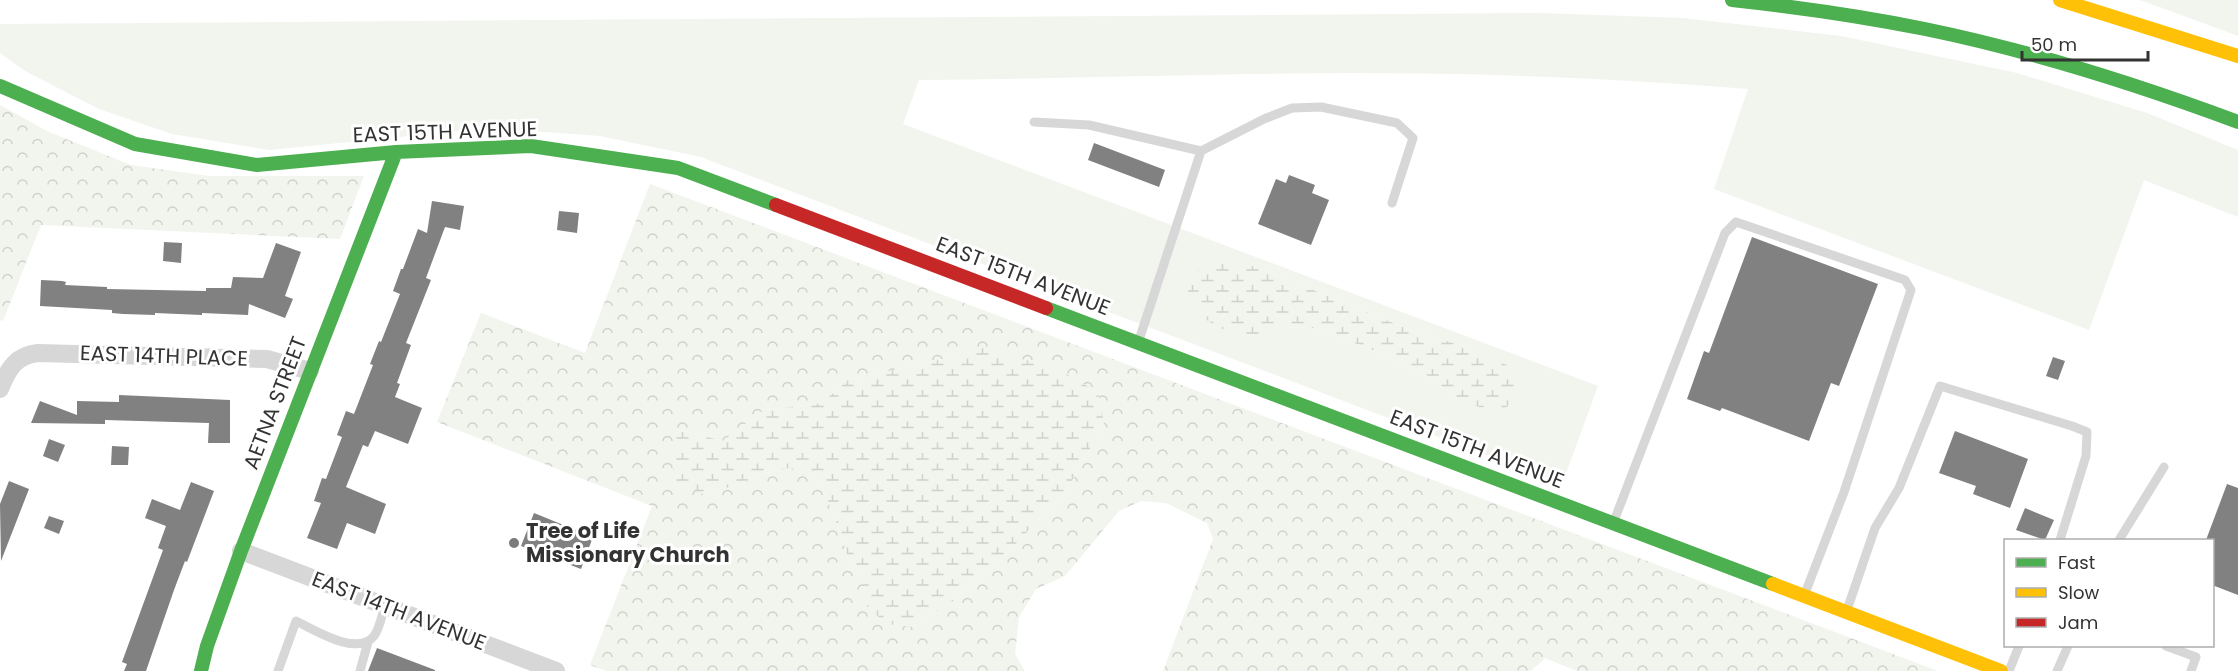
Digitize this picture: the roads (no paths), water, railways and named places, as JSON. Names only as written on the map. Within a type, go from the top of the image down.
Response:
[{"type":"main road","points":[[1732,0],[1794,6],[1911,26],[2037,55],[2164,94],[2238,122]]},
{"type":"main road","points":[[2060,0],[2238,56]]},
{"type":"main road","name":"EAST 15TH AVENUE","points":[[0,86],[135,144],[257,165],[396,152],[531,146],[678,168],[2001,671]]},
{"type":"main road","name":"AETNA STREET","points":[[201,671],[207,646],[241,551],[396,152]]},
{"type":"street","name":"EAST 14TH PLACE","points":[[0,389],[10,366],[18,358],[38,353],[267,359],[310,371]]},
{"type":"street","name":"EAST 14TH AVENUE","points":[[241,551],[556,671]]},
{"type":"lane","points":[[1034,122],[1089,125],[1201,151],[1264,119],[1292,108],[1321,107],[1397,123],[1413,138],[1392,203]]},
{"type":"lane","points":[[1138,343],[1201,151]]},
{"type":"lane","points":[[1613,524],[1725,233],[1736,222],[1905,280],[1911,290],[1844,492],[1804,596]]},
{"type":"lane","points":[[1846,612],[1875,528],[1899,488],[1940,386],[2087,432],[2086,456],[2060,539]]},
{"type":"lane","points":[[2120,539],[2164,467]]},
{"type":"lane","points":[[360,671],[368,642],[375,634],[385,605]]},
{"type":"lane","points":[[278,671],[296,621],[349,645],[368,642]]},
{"type":"lane","points":[[2009,671],[2018,647]]},
{"type":"lane","points":[[2057,671],[2067,647]]},
{"type":"lane","points":[[2171,647],[2196,657],[2191,671]]},
{"type":"place","name":"Tree of Life Missionary Church","points":[[514,543]]}]
